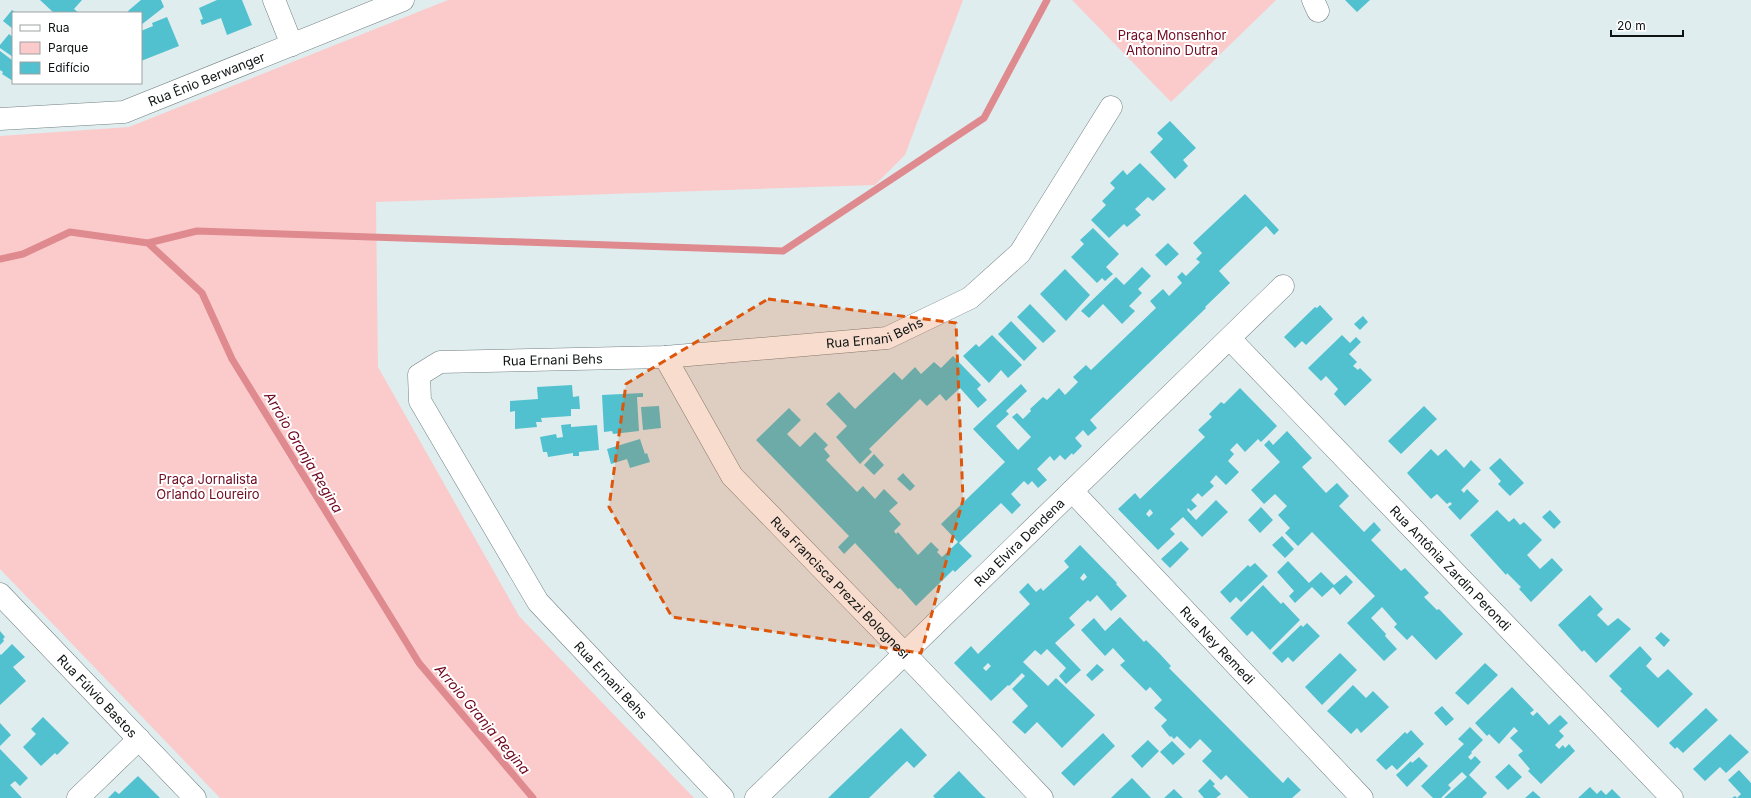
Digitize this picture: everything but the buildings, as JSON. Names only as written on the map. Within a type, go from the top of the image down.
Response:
[{"type":"street","points":[[274,0],[292,45]]},
{"type":"street","name":"Rua Ênio Berwanger","points":[[0,119],[124,112],[403,0]]},
{"type":"street","name":"Rua Ernani Behs","points":[[723,798],[538,602],[420,401],[419,375],[440,362],[665,357],[887,338],[970,298],[1020,253],[1111,107]]},
{"type":"street","name":"Rua Elvira Dendena","points":[[756,798],[1283,286]]},
{"type":"street","name":"Rua Antônia Zardin Perondi","points":[[1230,338],[1672,798]]},
{"type":"street","name":"Rua Francisca Prezzi Bolognesi","points":[[665,357],[732,476],[1042,798]]},
{"type":"street","name":"Rua Ney Remedi","points":[[1072,492],[1362,798]]},
{"type":"street","name":"Rua Fúlvio Bastos","points":[[0,594],[195,798]]},
{"type":"street","points":[[78,798],[139,740]]},
{"type":"highlighted area","points":[[768,299],[956,323],[963,500],[921,653],[672,617],[609,507],[626,384]]},
{"type":"green space","name":"Praça Jornalista Orlando Loureiro","points":[[448,0],[963,0],[905,155],[875,185],[376,202],[378,367],[519,616],[694,798],[220,798],[0,569],[0,136],[129,127]]},
{"type":"green space","name":"Praça Monsenhor Antonino Dutra","points":[[1072,0],[1276,0],[1171,102]]},
{"type":"waterway","points":[[148,243],[197,231],[783,251],[984,118],[1047,0]]},
{"type":"waterway","name":"Arroio Granja Regina","points":[[0,259],[23,254],[70,232],[148,243],[202,293],[232,359],[419,663],[533,798]]}]
